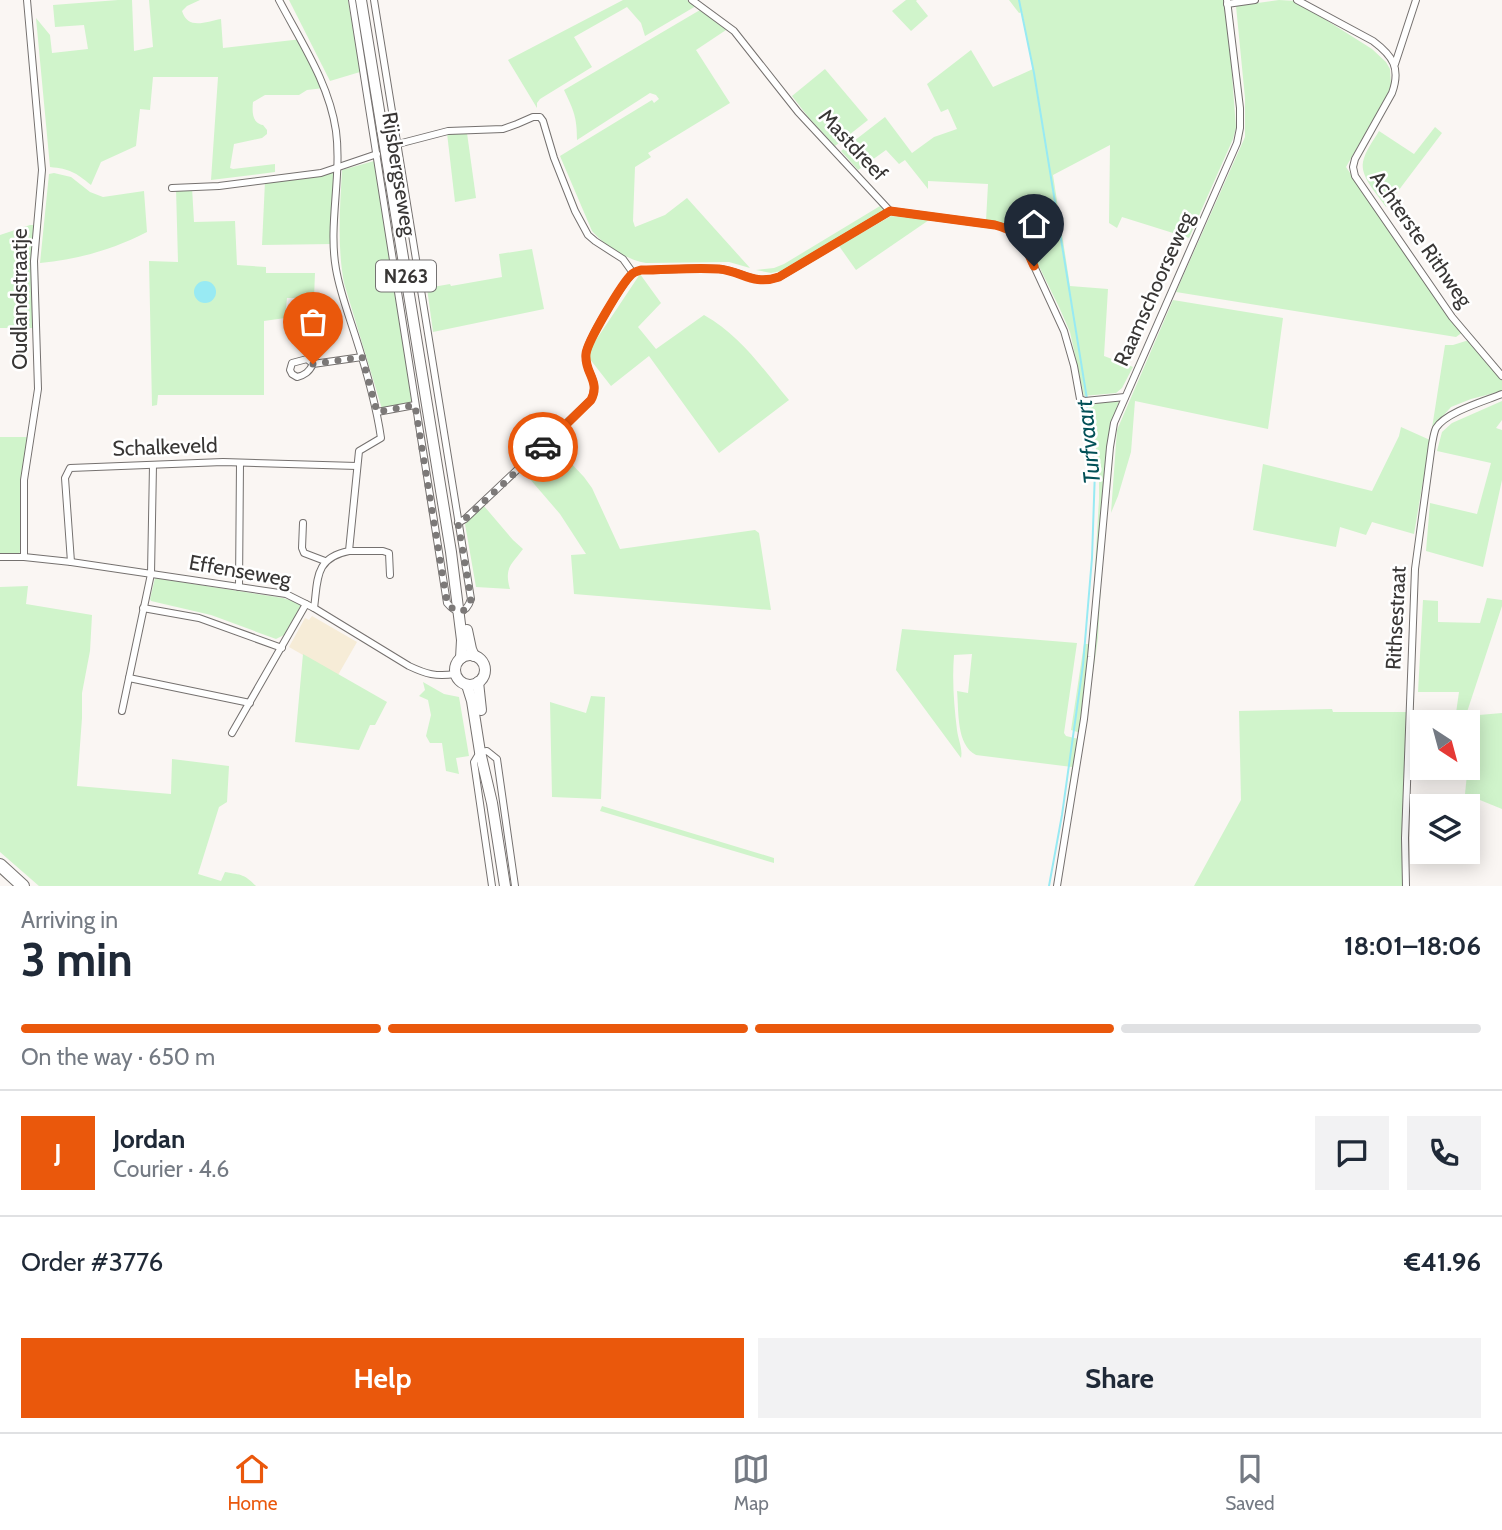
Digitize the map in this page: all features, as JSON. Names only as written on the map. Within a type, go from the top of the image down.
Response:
[{"type":"highway","points":[[0,864],[23,886]]},
{"type":"main road","name":"Rijsbergseweg","points":[[361,0],[461,611],[474,656]]},
{"type":"main road","name":"Rijsbergseweg","points":[[461,611],[461,658]]},
{"type":"main road","name":"N263","points":[[474,656],[482,661],[485,673],[472,683],[472,701],[505,886]]},
{"type":"main road","points":[[461,658],[474,656]]},
{"type":"main road","name":"N263","points":[[455,674],[457,662],[461,658]]},
{"type":"main road","points":[[455,674],[461,682],[472,683]]},
{"type":"street","name":"Oudlandstraatje","points":[[24,556],[24,480],[38,390],[34,261],[42,170],[27,0]]},
{"type":"street","points":[[279,0],[315,66],[324,87],[336,131],[334,256],[339,285],[377,412],[381,438],[359,451],[348,551]]},
{"type":"street","name":"Rijsbergseweg","points":[[352,0],[447,603],[453,609],[461,611],[469,606],[471,599],[374,0]]},
{"type":"street","name":"Mastdreef","points":[[692,0],[734,31],[798,112],[890,211],[995,225],[1010,229],[1022,240],[1064,331],[1080,399],[1087,401],[1125,397]]},
{"type":"street","points":[[1227,2],[1255,0]]},
{"type":"street","points":[[1297,0],[1373,41],[1383,48],[1395,64]]},
{"type":"street","name":"Achterste Rithweg","points":[[1416,0],[1395,64],[1395,86],[1354,159],[1355,176],[1452,317],[1502,376]]},
{"type":"street","name":"Raamschoorseweg","points":[[1057,886],[1088,682],[1114,423],[1237,143],[1240,128],[1227,2]]},
{"type":"street","points":[[398,144],[448,131],[503,129],[533,117],[540,117],[575,211],[588,235],[622,259],[633,273]]},
{"type":"street","points":[[172,188],[219,186],[320,173],[377,154]]},
{"type":"street","points":[[458,523],[591,400],[595,387],[586,364],[587,347],[603,317],[633,273],[641,270],[721,269],[768,281],[890,211]]},
{"type":"street","points":[[313,364],[362,357]]},
{"type":"street","name":"Rithsestraat","points":[[1406,886],[1405,838],[1415,569],[1432,444],[1436,428],[1446,419],[1502,394]]},
{"type":"street","points":[[377,412],[415,405]]},
{"type":"street","points":[[239,587],[240,463]]},
{"type":"street","name":"Schalkeveld","points":[[71,562],[65,478],[70,468],[240,463],[357,466]]},
{"type":"street","points":[[122,712],[151,573],[153,465]]},
{"type":"street","points":[[303,523],[304,553],[325,561]]},
{"type":"street","points":[[314,608],[320,569],[325,561],[344,552],[389,553],[390,575]]},
{"type":"street","name":"Effenseweg","points":[[0,557],[24,556],[71,562],[286,594],[409,666],[426,674],[455,674]]},
{"type":"street","points":[[232,733],[306,604]]},
{"type":"street","points":[[143,608],[199,618],[282,648]]},
{"type":"street","points":[[129,678],[250,703]]},
{"type":"street","points":[[492,886],[481,755],[497,759],[515,886]]},
{"type":"shaded area","points":[[312,616],[357,642],[338,675],[289,647],[305,618],[309,620]]},
{"type":"green space","points":[[132,0],[134,51],[153,47],[149,0],[200,0],[182,11],[188,21],[193,23],[221,19],[223,48],[302,39],[324,88],[307,90],[299,95],[265,95],[253,102],[255,119],[267,130],[267,134],[262,138],[234,144],[230,168],[275,164],[275,172],[211,180],[218,77],[153,77],[150,110],[140,109],[136,146],[101,162],[91,185],[72,172],[50,167],[36,18],[50,35],[52,53],[88,49],[84,25],[55,27],[53,5]]},
{"type":"green space","points":[[289,0],[348,0],[360,72],[330,81]]},
{"type":"green space","points":[[623,0],[687,0],[696,6],[645,36],[641,23],[627,7],[574,37],[592,67],[540,99],[537,108],[508,60]]},
{"type":"green space","points":[[906,0],[917,0],[928,16],[911,31],[892,11]]},
{"type":"green space","points":[[1009,0],[1224,0],[1236,128],[1189,238],[1122,217],[1117,228],[1109,223],[1110,145],[1053,175],[1070,286],[1108,289],[1104,356],[1133,367],[1122,388],[1116,393],[1084,396],[1070,332],[1026,240],[1009,226],[986,221],[988,184],[928,181],[928,189],[905,160],[899,164],[886,150],[858,170],[841,151],[885,117],[912,153],[934,137],[957,129],[948,109],[941,112],[927,84],[971,50],[993,87],[1033,69],[1022,12],[1019,13]]},
{"type":"green space","points":[[1279,0],[1296,1],[1372,49],[1390,69],[1391,86],[1346,167],[1421,278],[1463,332],[1456,337],[1176,292],[1245,137],[1245,98],[1236,6]]},
{"type":"green space","points":[[700,10],[726,30],[696,50],[730,103],[648,153],[651,157],[635,167],[633,221],[635,227],[665,215],[687,198],[750,268],[729,262],[646,263],[617,252],[592,231],[560,156],[652,100],[654,103],[659,99],[650,93],[577,140],[574,114],[564,90]]},
{"type":"green space","points":[[825,69],[868,120],[835,146],[792,96]]},
{"type":"green space","points":[[1435,127],[1442,133],[1386,207],[1370,186],[1363,168],[1366,154],[1379,131],[1414,154]]},
{"type":"green space","points":[[447,133],[467,133],[476,198],[455,202]]},
{"type":"green space","points":[[374,161],[413,402],[382,409],[344,283],[340,241],[342,170]]},
{"type":"green space","points":[[335,172],[333,244],[262,245],[265,181]]},
{"type":"green space","points":[[49,174],[71,177],[90,192],[103,197],[144,191],[147,232],[95,253],[40,263]]},
{"type":"green space","points":[[192,187],[194,222],[235,221],[237,265],[266,267],[266,273],[315,273],[314,298],[287,298],[285,318],[264,321],[264,395],[158,395],[157,405],[152,406],[149,261],[178,262],[176,188]]},
{"type":"green space","points":[[880,206],[884,211],[786,270],[771,273],[756,270],[784,264]]},
{"type":"green space","points":[[891,216],[929,220],[856,270],[839,246]]},
{"type":"green space","points":[[34,225],[33,328],[0,328],[0,235]]},
{"type":"green space","points":[[532,249],[544,309],[433,332],[427,288],[502,277],[499,254]]},
{"type":"green space","points":[[640,274],[661,303],[638,327],[656,349],[704,315],[740,343],[789,400],[719,453],[649,356],[611,386],[589,358],[592,346]]},
{"type":"green space","points":[[1173,300],[1283,318],[1268,429],[1135,401],[1131,452],[1111,513],[1117,430]]},
{"type":"green space","points":[[1469,340],[1502,379],[1502,391],[1451,407],[1432,428],[1445,345]]},
{"type":"green space","points":[[1119,401],[1109,432],[1098,638],[1084,734],[1071,730],[1084,644],[1090,644],[1091,636],[1099,499],[1099,466],[1088,403]]},
{"type":"green space","points":[[1502,401],[1502,420],[1496,428],[1502,430],[1502,480],[1483,567],[1426,551],[1430,503],[1477,514],[1491,463],[1437,451],[1442,432],[1452,423]]},
{"type":"green space","points":[[1401,427],[1430,440],[1414,534],[1372,522],[1366,535],[1340,527],[1336,547],[1253,530],[1263,464],[1372,491]]},
{"type":"green space","points":[[0,437],[28,437],[22,548],[19,554],[0,554]]},
{"type":"green space","points":[[553,444],[592,488],[620,549],[755,530],[759,533],[771,610],[574,594],[571,555],[586,554],[560,514],[523,471]]},
{"type":"green space","points":[[484,506],[523,549],[508,571],[510,589],[476,587],[465,524]]},
{"type":"green space","points":[[155,578],[283,598],[302,604],[284,635],[276,639],[211,615],[151,601]]},
{"type":"green space","points":[[28,586],[26,604],[92,615],[90,651],[82,693],[77,786],[171,794],[172,759],[229,766],[227,802],[219,807],[198,874],[221,881],[225,872],[235,874],[245,877],[256,886],[39,886],[0,852],[0,587]]},
{"type":"green space","points":[[1487,598],[1502,600],[1468,710],[1456,710],[1459,692],[1418,692],[1423,600],[1438,601],[1438,622],[1480,623]]},
{"type":"green space","points":[[902,629],[1077,643],[1064,733],[1066,736],[1083,740],[1072,813],[1065,812],[1072,767],[976,755],[965,744],[960,727],[957,691],[968,693],[972,654],[954,655],[954,702],[961,758],[896,670]]},
{"type":"green space","points":[[303,654],[387,702],[375,725],[370,725],[359,750],[295,742]]},
{"type":"green space","points":[[423,682],[444,694],[459,697],[469,756],[456,758],[459,774],[446,771],[442,743],[430,743],[426,736],[431,715],[428,700],[419,696],[425,690]]},
{"type":"green space","points":[[591,696],[605,697],[601,799],[552,797],[550,702],[586,713]]},
{"type":"green space","points":[[1332,709],[1333,712],[1406,712],[1402,886],[1194,886],[1241,800],[1239,711]]},
{"type":"green space","points":[[1502,713],[1502,809],[1480,800],[1480,794],[1465,794],[1466,780],[1480,780],[1480,715]]},
{"type":"green space","points":[[602,806],[774,858],[774,863],[600,811]]},
{"type":"water","points":[[205,281],[213,284],[216,292],[213,300],[205,303],[197,300],[194,292],[197,284]]},
{"type":"waterway","name":"Turfvaart","points":[[1019,0],[1034,73],[1087,399]]},
{"type":"waterway","name":"Turfvaart","points":[[1049,886],[1083,665],[1092,558],[1095,470],[1087,405]]},
{"type":"way so far","points":[[313,364],[362,357],[377,412],[415,405],[447,603],[457,611],[465,610],[471,599],[458,523],[543,447]]},
{"type":"route","points":[[543,447],[591,400],[595,387],[586,364],[587,347],[603,317],[633,273],[641,270],[721,269],[768,281],[890,211],[1010,229],[1022,240],[1034,266]]}]
